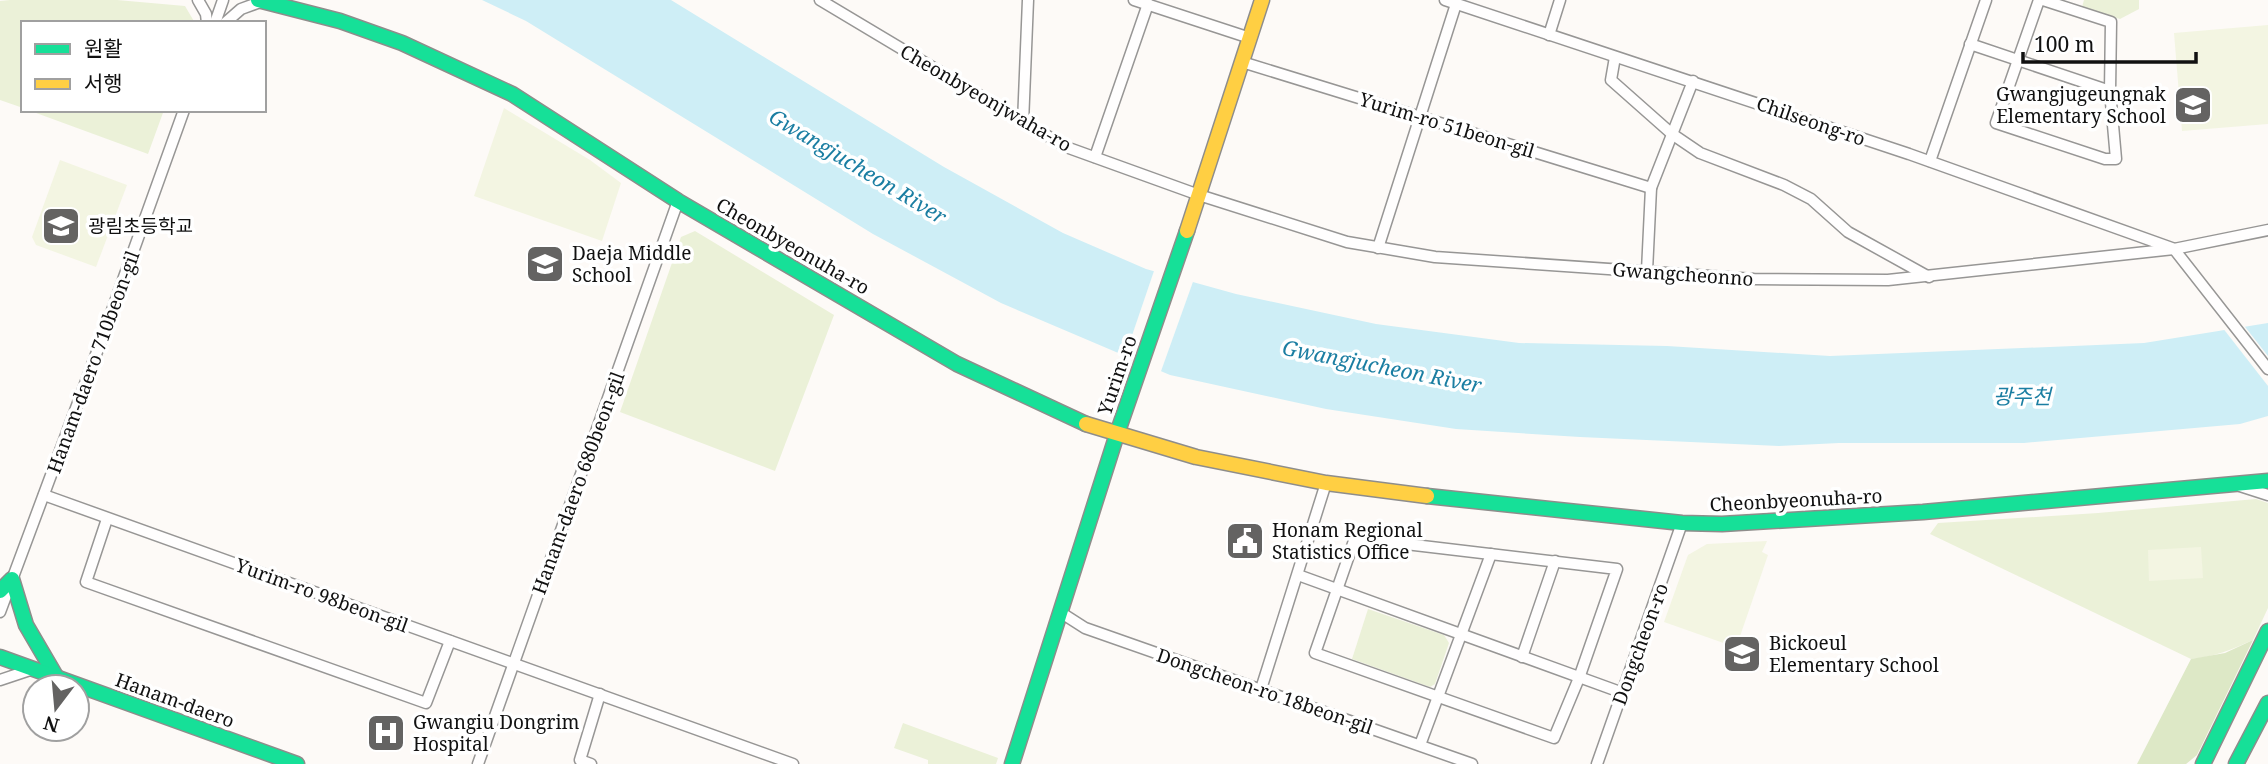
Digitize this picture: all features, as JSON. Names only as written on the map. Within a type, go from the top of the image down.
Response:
[{"type":"main road","name":"Yurim-ro","points":[[1012,764],[1123,415],[1197,201],[1262,0]]},
{"type":"main road","name":"Cheonbyeonuha-ro","points":[[261,1],[341,21],[402,43],[512,94],[678,201],[957,364],[1043,406],[1117,434],[1196,457],[1326,483],[1472,502],[1682,523],[1723,524],[1923,512],[2237,486],[2268,481]]},
{"type":"main road","points":[[0,591],[12,579],[26,625],[55,673]]},
{"type":"main road","points":[[2203,764],[2268,631]]},
{"type":"main road","name":"Hanam-daero","points":[[0,657],[45,673]]},
{"type":"main road","name":"Hanam-daero","points":[[91,689],[297,764]]},
{"type":"main road","points":[[2236,764],[2268,703]]},
{"type":"street","points":[[198,0],[207,21]]},
{"type":"street","points":[[216,21],[223,0]]},
{"type":"street","name":"Cheonbyeonjwaha-ro","points":[[820,0],[1066,147],[1197,201]]},
{"type":"street","points":[[1023,123],[1028,0]]},
{"type":"street","points":[[1134,0],[1250,38]]},
{"type":"street","points":[[1549,35],[1560,0]]},
{"type":"street","points":[[1930,161],[1986,0]]},
{"type":"street","points":[[2041,0],[2111,22],[2110,91],[2116,159],[2105,159],[1996,123],[2018,62],[2041,0]]},
{"type":"street","points":[[227,21],[241,9],[261,1]]},
{"type":"street","points":[[1378,248],[1420,117],[1451,2]]},
{"type":"street","name":"Chilseong-ro","points":[[1451,2],[1930,161],[2174,249]]},
{"type":"street","points":[[1095,157],[1148,4]]},
{"type":"street","points":[[1970,44],[2110,91]]},
{"type":"street","points":[[1615,57],[1612,80],[1672,134],[1700,153],[1784,185],[1811,199],[1848,232],[1929,277]]},
{"type":"street","name":"Yurim-ro 51beon-gil","points":[[1242,62],[1651,188]]},
{"type":"street","points":[[1647,271],[1651,188],[1693,82]]},
{"type":"street","name":"Hanam-daero 710beon-gil","points":[[0,612],[183,112]]},
{"type":"street","name":"Hanam-daero 680beon-gil","points":[[478,764],[678,201]]},
{"type":"street","name":"Gwangcheonno","points":[[1197,201],[1347,242],[1449,259],[1754,279],[1888,280],[2174,249]]},
{"type":"street","points":[[2266,229],[2174,249],[2268,369]]},
{"type":"street","points":[[1261,689],[1326,483]]},
{"type":"street","points":[[2237,486],[2268,495]]},
{"type":"street","name":"Yurim-ro 98beon-gil","points":[[44,495],[793,764]]},
{"type":"street","points":[[107,519],[86,582],[426,703],[450,641]]},
{"type":"street","name":"Dongcheon-ro","points":[[1597,764],[1682,523]]},
{"type":"street","points":[[1355,538],[1491,554],[1617,569],[1579,678],[1554,738],[1315,653],[1355,538]]},
{"type":"street","points":[[1420,745],[1491,554]]},
{"type":"street","points":[[1522,657],[1555,561]]},
{"type":"street","points":[[1298,575],[1623,693]]},
{"type":"street","name":"Dongcheon-ro 18beon-gil","points":[[1060,612],[1085,628],[1472,764]]},
{"type":"street","points":[[0,680],[33,669]]},
{"type":"street","points":[[591,764],[580,760],[600,694]]},
{"type":"green space","points":[[117,0],[185,6],[194,21],[21,21],[21,107],[0,100],[0,1]]},
{"type":"green space","points":[[2084,0],[2139,0],[2139,9],[2120,19],[2082,7]]},
{"type":"green space","points":[[2268,25],[2268,124],[2182,131],[2174,33]]},
{"type":"green space","points":[[504,108],[590,160],[621,183],[602,241],[474,196]]},
{"type":"green space","points":[[33,112],[163,112],[148,154]]},
{"type":"green space","points":[[60,160],[127,185],[96,267],[36,245],[32,237]]},
{"type":"green space","points":[[695,231],[834,315],[775,471],[620,412],[681,237]]},
{"type":"green space","points":[[2256,499],[2268,503],[2268,608],[2253,640],[2215,654],[2191,659],[1930,534],[1938,523]]},
{"type":"green space","points":[[1767,541],[1762,552],[1768,555],[1737,645],[1732,646],[1664,622],[1688,555],[1707,544]]},
{"type":"green space","points":[[2201,547],[2203,578],[2149,581],[2148,550]]},
{"type":"green space","points":[[1368,609],[1444,635],[1449,643],[1435,684],[1430,687],[1352,659]]},
{"type":"green space","points":[[2253,640],[2197,755],[2186,764],[2137,764],[2191,659],[2225,653]]},
{"type":"green space","points":[[903,723],[998,758],[996,764],[928,764],[928,760],[894,748]]},
{"type":"water","name":"광주천","points":[[482,0],[671,0],[944,167],[1063,233],[1146,269],[1236,294],[1376,324],[1519,343],[1667,346],[1830,356],[2144,343],[2268,323],[2268,416],[2240,424],[2024,443],[1839,443],[1779,446],[1456,429],[1326,409],[1170,375],[1001,303],[873,234],[526,21]]},
{"type":"pier","points":[[1155,268],[1194,279],[1160,374],[1124,359]]},
{"type":"pier","points":[[2242,323],[2268,356],[2268,386],[2222,327]]},
{"type":"traffic: fast","points":[[258,0],[340,21],[402,43],[512,94],[678,201],[957,364],[1086,424]]},
{"type":"traffic: fast","points":[[1012,764],[1117,434],[1187,231]]},
{"type":"traffic: fast","points":[[1427,496],[1682,523],[1722,524],[1923,512],[2268,481]]},
{"type":"traffic: fast","points":[[0,591],[12,579],[26,625],[54,673]]},
{"type":"traffic: fast","points":[[2203,764],[2268,631]]},
{"type":"traffic: fast","points":[[0,657],[297,764]]},
{"type":"traffic: fast","points":[[2236,764],[2268,703]]},
{"type":"traffic: slow","points":[[1187,231],[1262,0]]},
{"type":"traffic: slow","points":[[1086,424],[1196,457],[1326,483],[1427,496]]},
{"type":"place","name":"Gwangjugeungnak Elementary School","points":[[2193,105]]},
{"type":"place","name":"광림초등학교","points":[[61,226]]},
{"type":"place","name":"Daeja Middle School","points":[[545,264]]},
{"type":"place","name":"Honam Regional Statistics Office","points":[[1245,541]]},
{"type":"place","name":"Bickoeul Elementary School","points":[[1742,654]]},
{"type":"place","name":"Gwangiu Dongrim Hospital","points":[[386,733]]},
{"type":"water label","name":"Gwangjucheon River","points":[[858,166]]},
{"type":"water label","name":"Gwangjucheon River","points":[[1382,366]]}]
